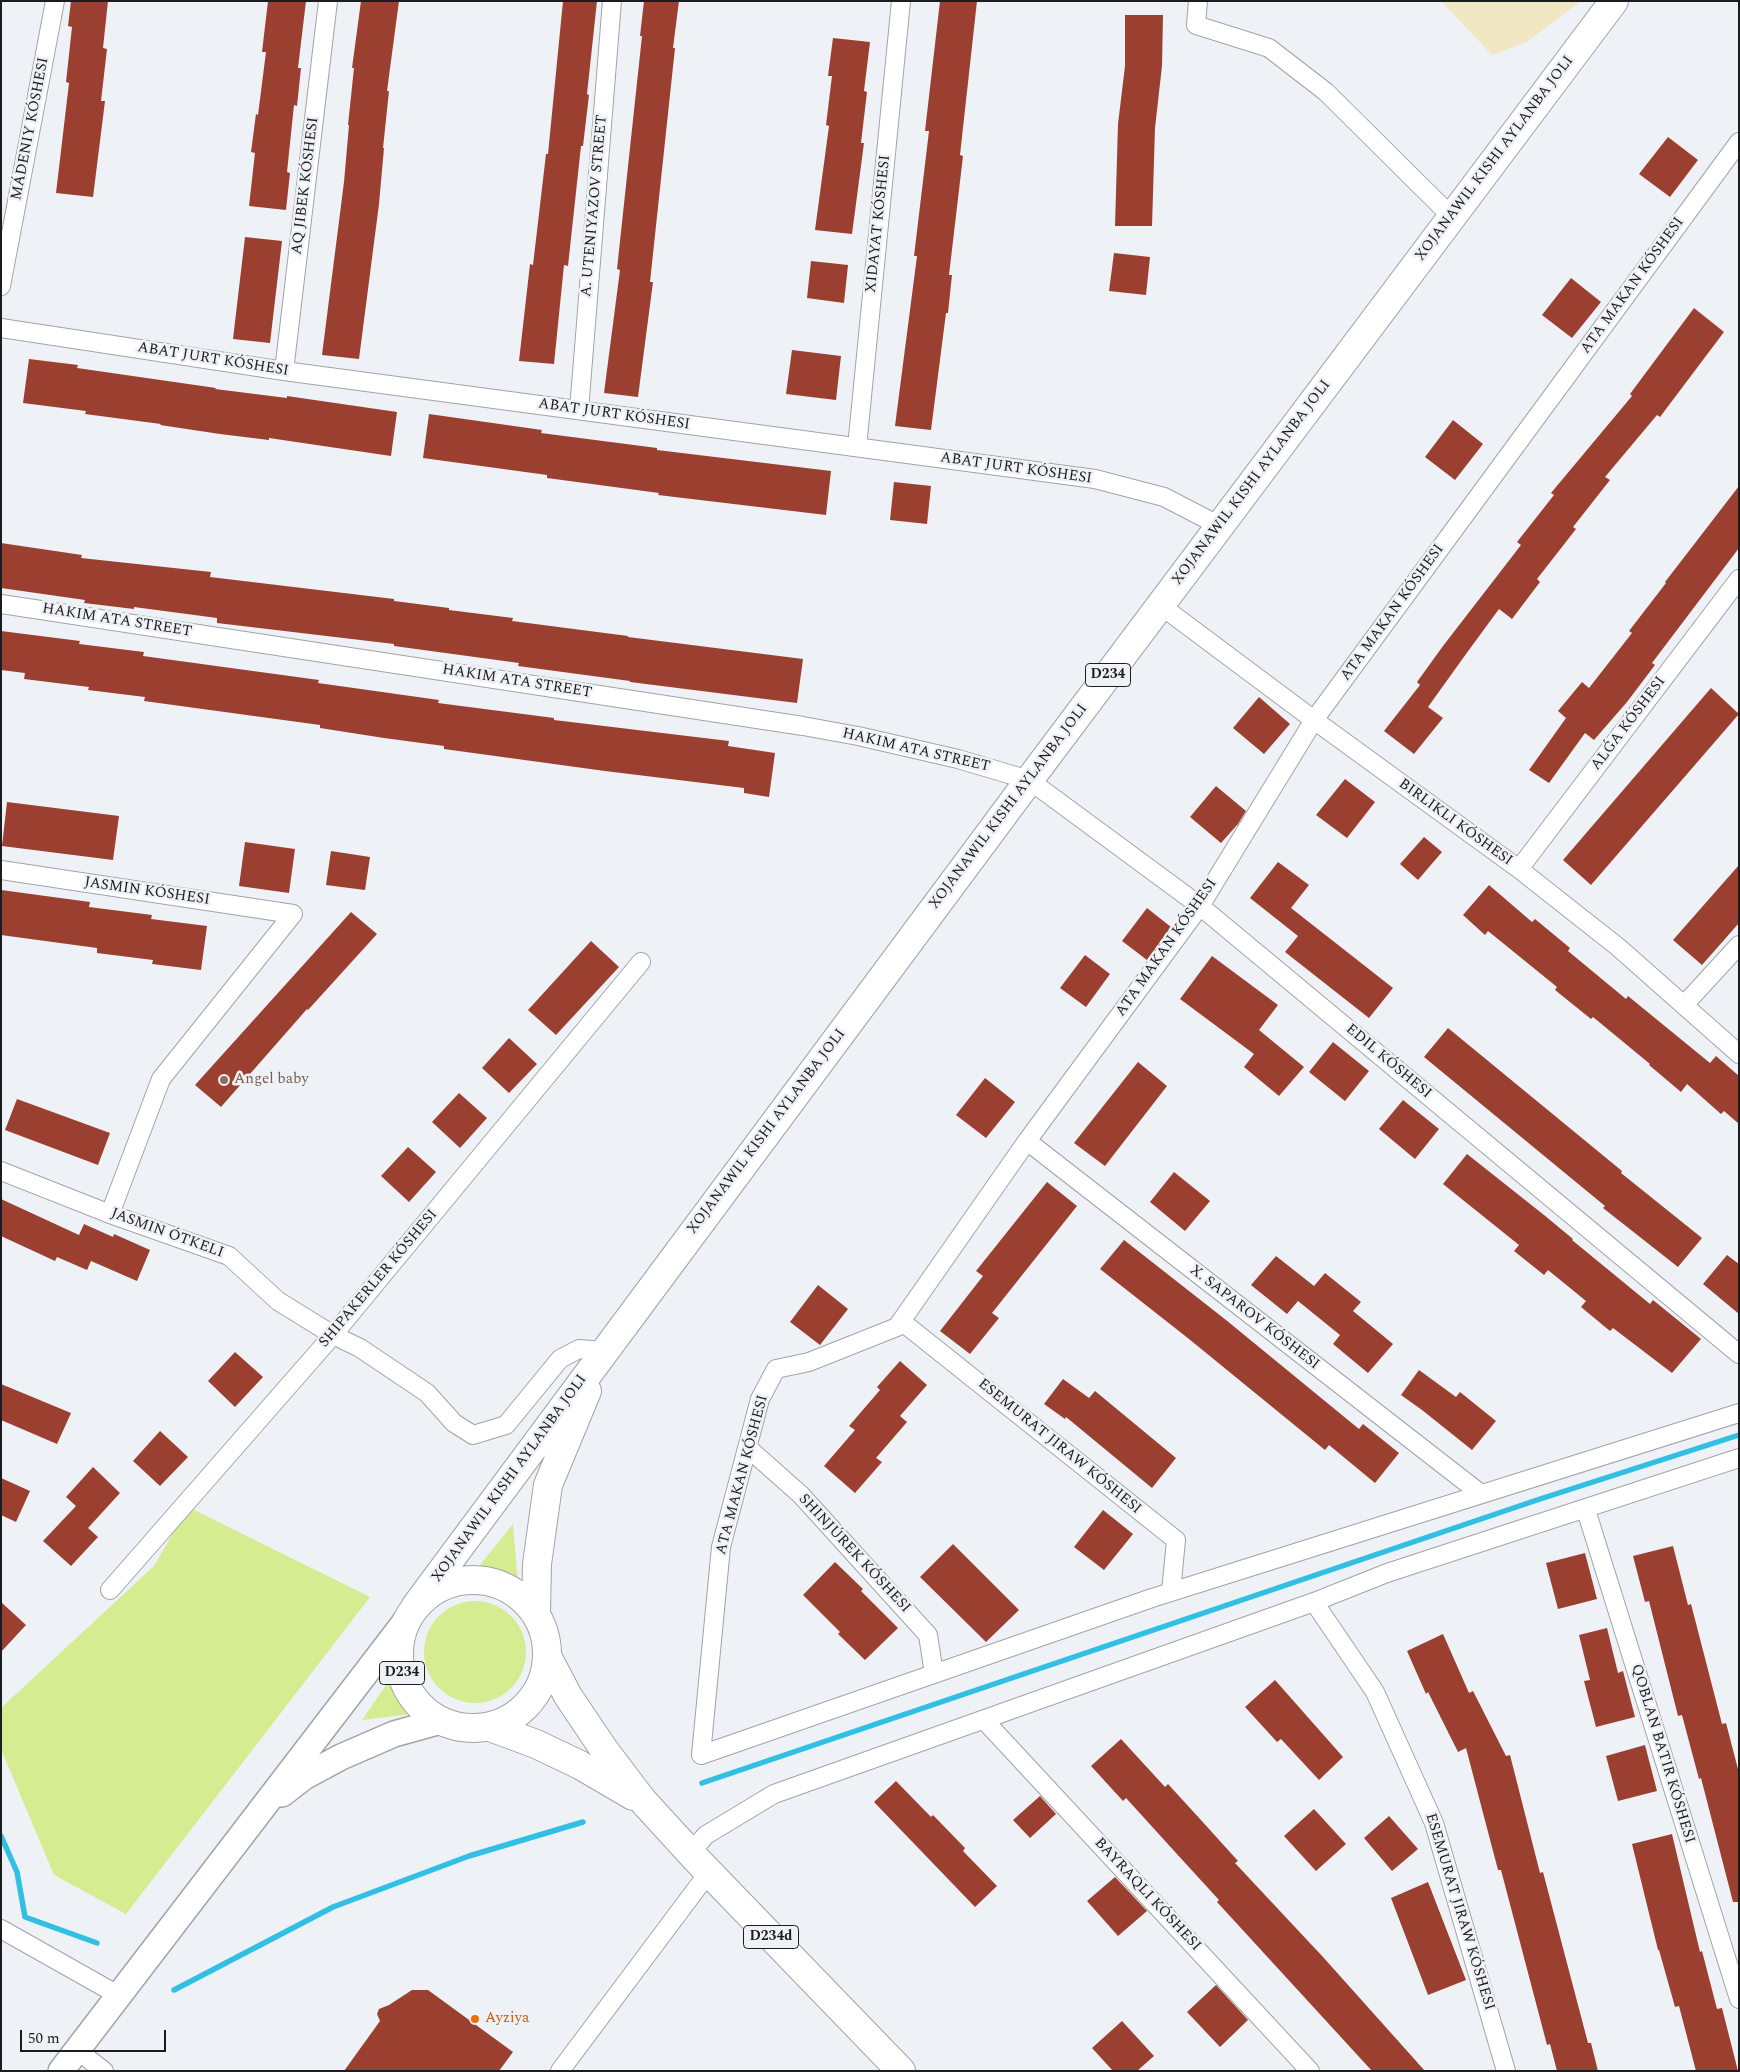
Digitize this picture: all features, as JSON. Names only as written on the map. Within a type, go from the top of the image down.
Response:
[{"type":"main road","name":"D234","points":[[61,2071],[412,1612],[604,1351],[1160,605],[1614,1]]},
{"type":"main road","name":"D234","points":[[536,1612],[537,1564],[548,1485],[604,1351]]},
{"type":"main road","name":"D234","points":[[536,1612],[520,1595],[500,1584],[477,1579],[454,1582],[433,1591],[412,1612],[400,1641],[399,1665],[407,1688],[421,1708],[441,1722],[465,1728],[490,1727],[512,1718],[530,1702],[543,1682],[548,1658]]},
{"type":"main road","points":[[536,1612],[546,1634],[548,1658]]},
{"type":"main road","name":"D234d","points":[[548,1658],[568,1696],[604,1751],[643,1801],[690,1853],[901,2071]]},
{"type":"main road","name":"D234","points":[[259,1812],[304,1777],[341,1757],[394,1734],[441,1722]]},
{"type":"main road","name":"D234d","points":[[490,1727],[536,1744],[580,1765],[643,1801]]},
{"type":"street","name":"MÁDENIY KÓSHESI","points":[[1,286],[55,1]]},
{"type":"street","name":"AQ JIBEK KÓSHESI","points":[[284,371],[328,1]]},
{"type":"street","name":"A. UTENIYAZOV STREET","points":[[578,410],[612,1]]},
{"type":"street","name":"XIDAYAT KÓSHESI","points":[[857,447],[901,1]]},
{"type":"street","points":[[1198,1],[1196,25],[1269,48],[1326,92],[1451,216]]},
{"type":"street","name":"ATA MAKAN KÓSHESI","points":[[934,1674],[701,1755],[721,1547],[760,1399],[776,1370],[808,1362],[897,1327],[1027,1141],[1200,906],[1314,720],[1739,142]]},
{"type":"street","name":"ABAT JURT KÓSHESI","points":[[1,328],[284,371],[1095,480],[1164,497],[1220,526]]},
{"type":"street","name":"ALǴA KÓSHESI","points":[[1520,869],[1739,579]]},
{"type":"street","name":"HAKIM ATA STREET","points":[[1,604],[803,726],[858,736],[958,759],[1030,780]]},
{"type":"street","name":"BIRLIKLI KÓSHESI","points":[[1160,605],[1314,720],[1520,869],[1618,947],[1739,1054]]},
{"type":"street","name":"EDIL KÓSHESI","points":[[1030,780],[1200,906],[1739,1354]]},
{"type":"street","name":"JASMIN KÓSHESI","points":[[1,870],[293,914],[161,1079],[110,1214]]},
{"type":"street","points":[[1684,1005],[1739,945]]},
{"type":"street","name":"SHIPAKERLER KÓSHESI","points":[[110,1590],[333,1335],[640,962]]},
{"type":"street","name":"X. SAPAROV KÓSHESI","points":[[1027,1141],[1481,1494]]},
{"type":"street","name":"JASMIN ÓTKELI","points":[[1,1171],[110,1214],[229,1256],[278,1301],[333,1335],[360,1348],[427,1393],[454,1423],[473,1435],[506,1425],[560,1359],[579,1349],[604,1351]]},
{"type":"street","points":[[901,1321],[1176,1540],[1171,1592]]},
{"type":"street","points":[[748,1448],[801,1495],[928,1635],[934,1674],[1171,1592],[1739,1413]]},
{"type":"street","points":[[690,1853],[706,1835],[774,1794],[1314,1602],[1387,1573],[1586,1510],[1739,1458]]},
{"type":"street","points":[[1586,1510],[1739,1999]]},
{"type":"street","points":[[1314,1602],[1375,1692],[1434,1823],[1506,2071]]},
{"type":"street","points":[[984,1720],[1310,2071]]},
{"type":"street","points":[[560,2071],[709,1872]]},
{"type":"street","points":[[1,1929],[118,1995]]},
{"type":"street","points":[[77,2050],[104,2071]]},
{"type":"green space","points":[[188,1507],[370,1597],[126,1914],[54,1875],[1,1749],[1,1708],[154,1566]]},
{"type":"green space","points":[[513,1524],[518,1583],[498,1575],[486,1573],[472,1575]]},
{"type":"green space","points":[[475,1601],[494,1605],[511,1616],[522,1633],[526,1652],[522,1671],[511,1688],[494,1699],[475,1703],[456,1699],[439,1688],[428,1671],[424,1652],[428,1633],[439,1616],[456,1605]]},
{"type":"green space","points":[[393,1675],[399,1696],[411,1714],[362,1720]]},
{"type":"sand","points":[[1441,1],[1581,1],[1527,42],[1492,55]]},
{"type":"building","points":[[71,1],[108,1],[103,48],[107,49],[101,101],[105,101],[93,197],[56,193],[69,83],[66,82],[72,27],[68,26]]},
{"type":"building","points":[[268,1],[306,1],[298,68],[301,68],[297,106],[294,105],[287,172],[290,173],[286,210],[249,206],[255,153],[251,152],[266,52],[262,52]]},
{"type":"building","points":[[361,1],[399,1],[387,91],[389,91],[379,204],[359,359],[322,355],[344,182],[354,68],[352,68]]},
{"type":"building","points":[[563,1],[597,1],[583,146],[581,146],[568,266],[564,265],[554,364],[519,361],[530,264],[533,265],[546,154],[548,154]]},
{"type":"building","points":[[644,1],[679,1],[650,282],[653,282],[638,397],[604,393],[620,270],[617,269],[642,36],[640,36]]},
{"type":"building","points":[[940,1],[977,1],[960,155],[963,156],[949,275],[952,275],[948,313],[946,313],[931,430],[895,426],[917,256],[914,256],[929,131],[925,131]]},
{"type":"building","points":[[1125,15],[1163,15],[1162,66],[1155,128],[1152,226],[1115,226],[1118,124],[1125,66]]},
{"type":"building","points":[[833,38],[870,42],[864,91],[867,92],[861,143],[864,143],[852,234],[815,230],[829,126],[826,125],[832,76],[828,76]]},
{"type":"building","points":[[1668,137],[1698,160],[1670,197],[1639,174]]},
{"type":"building","points":[[245,237],[282,241],[270,343],[233,339]]},
{"type":"building","points":[[1114,253],[1150,257],[1146,295],[1109,291]]},
{"type":"building","points":[[811,261],[848,265],[844,303],[807,298]]},
{"type":"building","points":[[1571,278],[1601,302],[1572,338],[1542,315]]},
{"type":"building","points":[[1694,308],[1724,332],[1660,417],[1657,415],[1605,477],[1610,480],[1573,527],[1576,529],[1537,579],[1540,582],[1512,619],[1499,609],[1428,707],[1443,718],[1414,754],[1384,731],[1420,685],[1417,682],[1443,646],[1521,545],[1517,542],[1554,495],[1551,493],[1632,396],[1630,394]]},
{"type":"building","points":[[792,350],[841,356],[836,400],[786,394]]},
{"type":"building","points":[[29,359],[78,365],[77,368],[215,389],[287,398],[287,396],[397,412],[391,456],[269,438],[269,440],[220,434],[85,414],[86,411],[23,403]]},
{"type":"building","points":[[429,414],[542,430],[541,433],[657,448],[657,450],[831,471],[826,515],[658,495],[659,493],[547,478],[547,475],[423,458]]},
{"type":"building","points":[[1453,420],[1483,444],[1455,480],[1425,457]]},
{"type":"building","points":[[894,482],[931,486],[927,524],[890,520]]},
{"type":"building","points":[[1739,486],[1739,548],[1652,663],[1655,665],[1627,702],[1594,740],[1585,733],[1549,783],[1529,770],[1566,718],[1558,711],[1582,682],[1589,688],[1632,633],[1629,631],[1665,582]]},
{"type":"building","points":[[1,543],[82,555],[81,558],[211,572],[210,577],[394,599],[394,601],[449,608],[449,610],[513,618],[512,621],[803,659],[797,703],[518,666],[519,663],[394,646],[394,644],[217,623],[217,618],[134,607],[134,609],[84,603],[85,600],[1,588]]},
{"type":"building","points":[[1,631],[80,641],[79,644],[144,652],[143,656],[319,680],[318,683],[439,700],[438,703],[554,718],[554,720],[729,741],[728,746],[775,753],[769,797],[744,793],[744,788],[444,749],[444,746],[320,728],[320,725],[144,701],[145,697],[88,690],[89,687],[24,679],[25,673],[1,670]]},
{"type":"building","points":[[1711,688],[1739,714],[1591,885],[1563,860]]},
{"type":"building","points":[[1259,697],[1290,724],[1264,754],[1233,728]]},
{"type":"building","points":[[1345,779],[1375,802],[1347,838],[1316,815]]},
{"type":"building","points":[[1216,786],[1246,811],[1238,824],[1221,843],[1190,817]]},
{"type":"building","points":[[7,802],[119,816],[113,860],[2,846]]},
{"type":"building","points":[[1424,837],[1442,852],[1418,880],[1400,864]]},
{"type":"building","points":[[245,842],[295,849],[289,893],[239,886]]},
{"type":"building","points":[[331,851],[370,857],[365,890],[326,885]]},
{"type":"building","points":[[1278,862],[1309,885],[1291,908],[1393,988],[1369,1018],[1285,952],[1298,936],[1250,898]]},
{"type":"building","points":[[1739,865],[1739,923],[1702,965],[1673,940]]},
{"type":"building","points":[[1489,885],[1532,922],[1535,919],[1570,948],[1568,951],[1626,999],[1628,996],[1710,1063],[1716,1056],[1739,1076],[1739,1124],[1724,1111],[1721,1114],[1687,1084],[1681,1092],[1593,1017],[1591,1019],[1555,990],[1557,987],[1488,931],[1485,935],[1463,915]]},
{"type":"building","points":[[1,890],[90,902],[89,907],[152,915],[151,919],[207,926],[201,970],[152,964],[153,960],[97,953],[97,948],[1,935]]},
{"type":"building","points":[[1147,908],[1171,927],[1147,960],[1122,941]]},
{"type":"building","points":[[351,912],[377,934],[307,1009],[221,1107],[195,1085]]},
{"type":"building","points":[[591,941],[619,967],[556,1035],[528,1010]]},
{"type":"building","points":[[1085,955],[1110,974],[1086,1007],[1060,988]]},
{"type":"building","points":[[1212,956],[1278,1005],[1259,1030],[1304,1067],[1279,1096],[1244,1067],[1254,1054],[1180,999]]},
{"type":"building","points":[[1448,1028],[1622,1171],[1621,1173],[1702,1238],[1678,1267],[1603,1208],[1605,1206],[1424,1057]]},
{"type":"building","points":[[509,1038],[537,1064],[509,1093],[482,1068]]},
{"type":"building","points":[[1333,1042],[1369,1071],[1345,1101],[1309,1072]]},
{"type":"building","points":[[1138,1062],[1167,1086],[1105,1166],[1074,1143]]},
{"type":"building","points":[[985,1078],[1015,1102],[986,1138],[956,1115]]},
{"type":"building","points":[[459,1093],[487,1118],[460,1148],[432,1122]]},
{"type":"building","points":[[17,1099],[110,1133],[98,1165],[5,1130]]},
{"type":"building","points":[[1403,1100],[1439,1129],[1415,1159],[1379,1129]]},
{"type":"building","points":[[408,1147],[436,1172],[409,1202],[381,1176]]},
{"type":"building","points":[[1467,1154],[1544,1215],[1650,1304],[1653,1300],[1701,1339],[1672,1373],[1613,1328],[1610,1331],[1581,1307],[1586,1301],[1548,1270],[1544,1275],[1514,1251],[1519,1245],[1443,1184]]},
{"type":"building","points":[[1174,1172],[1210,1201],[1185,1231],[1150,1202]]},
{"type":"building","points":[[1047,1182],[1077,1206],[992,1313],[999,1318],[970,1354],[940,1331],[983,1276],[976,1271]]},
{"type":"building","points":[[1,1199],[79,1235],[84,1224],[113,1237],[114,1234],[150,1250],[137,1281],[91,1261],[87,1270],[57,1257],[55,1261],[1,1236]]},
{"type":"building","points":[[1124,1240],[1226,1320],[1359,1429],[1363,1424],[1399,1453],[1375,1483],[1329,1445],[1325,1450],[1100,1269]]},
{"type":"building","points":[[1727,1255],[1739,1264],[1739,1314],[1703,1284]]},
{"type":"building","points":[[1276,1256],[1314,1286],[1325,1273],[1361,1302],[1353,1311],[1393,1344],[1368,1373],[1333,1344],[1340,1335],[1298,1301],[1287,1314],[1251,1285]]},
{"type":"building","points":[[818,1285],[848,1309],[820,1345],[790,1322]]},
{"type":"building","points":[[235,1352],[263,1377],[235,1407],[208,1381]]},
{"type":"building","points":[[900,1361],[927,1385],[900,1416],[907,1422],[876,1458],[882,1462],[855,1493],[824,1466],[855,1430],[849,1426],[880,1390],[877,1387]]},
{"type":"building","points":[[1419,1370],[1456,1397],[1460,1392],[1496,1421],[1472,1450],[1401,1395]]},
{"type":"building","points":[[1063,1379],[1089,1398],[1095,1391],[1176,1458],[1152,1488],[1066,1417],[1065,1419],[1044,1404]]},
{"type":"building","points":[[1,1384],[71,1413],[57,1444],[1,1420]]},
{"type":"building","points":[[160,1431],[188,1457],[160,1486],[133,1461]]},
{"type":"building","points":[[93,1467],[120,1493],[88,1528],[98,1537],[71,1566],[43,1541],[76,1506],[66,1497]]},
{"type":"building","points":[[1,1478],[30,1491],[16,1522],[1,1515]]},
{"type":"building","points":[[1103,1510],[1133,1534],[1104,1570],[1074,1547]]},
{"type":"building","points":[[953,1544],[1019,1610],[986,1642],[920,1577]]},
{"type":"building","points":[[1673,1546],[1688,1605],[1691,1604],[1722,1724],[1726,1723],[1739,1773],[1739,1902],[1733,1902],[1701,1778],[1699,1779],[1682,1715],[1678,1716],[1649,1601],[1645,1602],[1633,1556]]},
{"type":"building","points":[[1585,1553],[1597,1599],[1558,1609],[1546,1563]]},
{"type":"building","points":[[835,1562],[863,1589],[861,1591],[898,1628],[865,1660],[838,1634],[840,1632],[803,1595]]},
{"type":"building","points":[[1,1602],[26,1625],[1,1652]]},
{"type":"building","points":[[1607,1628],[1618,1673],[1623,1671],[1635,1717],[1596,1727],[1584,1681],[1590,1680],[1579,1635]]},
{"type":"building","points":[[1443,1634],[1469,1693],[1473,1691],[1506,1756],[1510,1755],[1540,1873],[1543,1872],[1588,2043],[1591,2043],[1598,2071],[1557,2071],[1550,2044],[1547,2045],[1501,1870],[1498,1870],[1466,1748],[1458,1752],[1428,1692],[1426,1694],[1407,1651]]},
{"type":"building","points":[[1275,1680],[1343,1757],[1319,1780],[1281,1739],[1277,1742],[1245,1707]]},
{"type":"building","points":[[1121,1739],[1165,1787],[1168,1784],[1238,1861],[1235,1863],[1323,1957],[1425,2071],[1372,2071],[1217,1902],[1219,1900],[1126,1798],[1123,1801],[1091,1766]]},
{"type":"building","points":[[1645,1745],[1657,1791],[1618,1801],[1606,1756]]},
{"type":"building","points":[[896,1781],[965,1848],[963,1851],[997,1886],[975,1907],[874,1802]]},
{"type":"building","points":[[1040,1796],[1056,1814],[1030,1838],[1013,1820]]},
{"type":"building","points":[[1314,1809],[1346,1844],[1316,1871],[1284,1836]]},
{"type":"building","points":[[1389,1816],[1418,1849],[1392,1871],[1364,1838]]},
{"type":"building","points":[[1672,1834],[1700,1952],[1702,1951],[1717,2009],[1722,2008],[1738,2071],[1696,2071],[1679,2006],[1675,2007],[1658,1950],[1632,1844]]},
{"type":"building","points":[[1115,1877],[1147,1911],[1118,1936],[1087,1901]]},
{"type":"building","points":[[1428,1882],[1466,1980],[1428,1995],[1391,1898]]},
{"type":"building","points":[[1216,1985],[1248,2020],[1220,2047],[1187,2012]]},
{"type":"building","points":[[412,1990],[428,1990],[513,2052],[499,2071],[344,2071],[380,2021],[377,2014],[379,2009],[389,2005]]},
{"type":"building","points":[[1122,2021],[1154,2056],[1137,2071],[1113,2071],[1092,2048]]},
{"type":"waterway","points":[[702,1783],[1537,1500],[1739,1435]]},
{"type":"waterway","points":[[174,1990],[333,1907],[469,1856],[583,1822]]},
{"type":"waterway","points":[[1,1836],[17,1872],[25,1917],[97,1943]]},
{"type":"place","name":"Angel baby","points":[[224,1080]]},
{"type":"place","name":"Ayziya","points":[[475,2019]]}]
